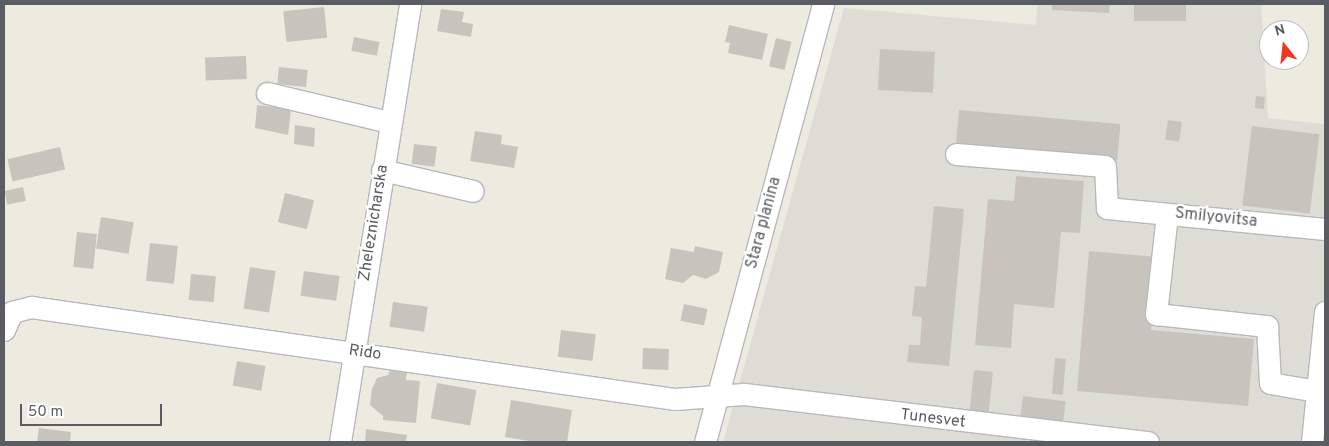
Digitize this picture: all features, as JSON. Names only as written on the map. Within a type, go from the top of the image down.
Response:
[{"type":"street","name":"Zheleznicharska","points":[[340,442],[389,122],[410,4]]},
{"type":"street","name":"Stara planina","points":[[705,442],[823,4]]},
{"type":"street","points":[[267,94],[389,122]]},
{"type":"street","name":"Smilyovitsa","points":[[956,154],[1105,166],[1107,208],[1325,229]]},
{"type":"street","points":[[382,170],[473,191]]},
{"type":"street","points":[[1167,214],[1156,314],[1267,326],[1270,383],[1317,391]]},
{"type":"street","name":"Rido","points":[[8,321],[31,307],[58,309],[676,399],[717,397]]},
{"type":"street","points":[[1312,442],[1325,312]]},
{"type":"street","name":"Tunesvet","points":[[717,397],[744,394],[1148,442]]},
{"type":"shaded area","points":[[1037,4],[1261,4],[1262,20],[1259,20],[1259,70],[1265,70],[1268,118],[1325,124],[1325,442],[723,442],[844,8],[1036,25]]},
{"type":"building","points":[[1052,4],[1110,4],[1109,13],[1052,10]]},
{"type":"building","points":[[1134,4],[1186,4],[1186,21],[1134,21]]},
{"type":"building","points":[[324,7],[327,38],[286,42],[283,11]]},
{"type":"building","points":[[441,9],[464,12],[462,22],[473,24],[471,37],[437,31]]},
{"type":"building","points":[[729,25],[768,34],[762,60],[728,53],[730,43],[725,42]]},
{"type":"building","points":[[354,37],[380,42],[377,56],[351,51]]},
{"type":"building","points":[[776,38],[792,42],[785,70],[769,66]]},
{"type":"building","points":[[880,49],[935,52],[933,93],[878,90]]},
{"type":"building","points":[[246,56],[247,79],[206,80],[205,57]]},
{"type":"building","points":[[279,67],[308,70],[306,87],[277,84]]},
{"type":"building","points":[[1256,96],[1265,97],[1264,109],[1255,108]]},
{"type":"building","points":[[257,105],[291,109],[288,135],[255,128]]},
{"type":"building","points":[[959,110],[1120,124],[1117,160],[956,146]]},
{"type":"building","points":[[1168,120],[1182,122],[1179,142],[1165,140]]},
{"type":"building","points":[[295,125],[315,128],[314,147],[294,144]]},
{"type":"building","points":[[1252,126],[1319,134],[1310,214],[1242,205]]},
{"type":"building","points":[[475,131],[502,135],[501,144],[518,147],[514,168],[470,161]]},
{"type":"building","points":[[414,144],[437,147],[434,167],[412,164]]},
{"type":"building","points":[[60,147],[65,169],[13,182],[7,159]]},
{"type":"building","points":[[1016,176],[1084,181],[1080,233],[1061,232],[1054,308],[1014,304],[1011,348],[975,345],[988,199],[1014,201]]},
{"type":"building","points":[[23,187],[26,201],[7,205],[4,191]]},
{"type":"building","points":[[285,193],[314,200],[307,229],[278,222]]},
{"type":"building","points":[[934,206],[964,209],[949,366],[907,362],[909,345],[920,345],[922,317],[912,316],[915,286],[926,287]]},
{"type":"building","points":[[101,217],[134,222],[129,254],[96,249]]},
{"type":"building","points":[[77,232],[97,234],[93,269],[73,267]]},
{"type":"building","points":[[150,243],[178,246],[174,284],[146,281]]},
{"type":"building","points":[[695,246],[723,252],[719,272],[706,279],[693,275],[683,283],[665,279],[671,248],[694,252]]},
{"type":"building","points":[[1089,251],[1158,257],[1151,330],[1254,339],[1248,406],[1077,391]]},
{"type":"building","points":[[250,267],[276,271],[269,313],[243,308]]},
{"type":"building","points":[[304,271],[340,276],[336,301],[301,296]]},
{"type":"building","points":[[191,274],[216,276],[214,302],[189,300]]},
{"type":"building","points":[[393,302],[428,307],[424,332],[390,327]]},
{"type":"building","points":[[684,304],[707,309],[704,326],[680,321]]},
{"type":"building","points":[[561,330],[596,334],[592,361],[558,357]]},
{"type":"building","points":[[643,348],[669,349],[668,370],[642,369]]},
{"type":"building","points":[[1055,358],[1066,359],[1063,395],[1052,394]]},
{"type":"building","points":[[237,361],[266,366],[261,391],[233,386]]},
{"type":"building","points":[[390,370],[407,372],[406,380],[420,381],[416,423],[383,420],[383,416],[370,405],[372,389],[377,378],[388,375]]},
{"type":"building","points":[[974,370],[993,372],[989,413],[970,411]]},
{"type":"building","points":[[437,383],[476,390],[470,425],[431,418]]},
{"type":"building","points":[[1023,396],[1066,401],[1063,422],[1020,417]]},
{"type":"building","points":[[511,400],[572,410],[567,442],[535,442],[505,437]]},
{"type":"building","points":[[39,428],[71,432],[70,442],[37,442]]},
{"type":"building","points":[[366,429],[407,435],[406,442],[365,442]]}]
